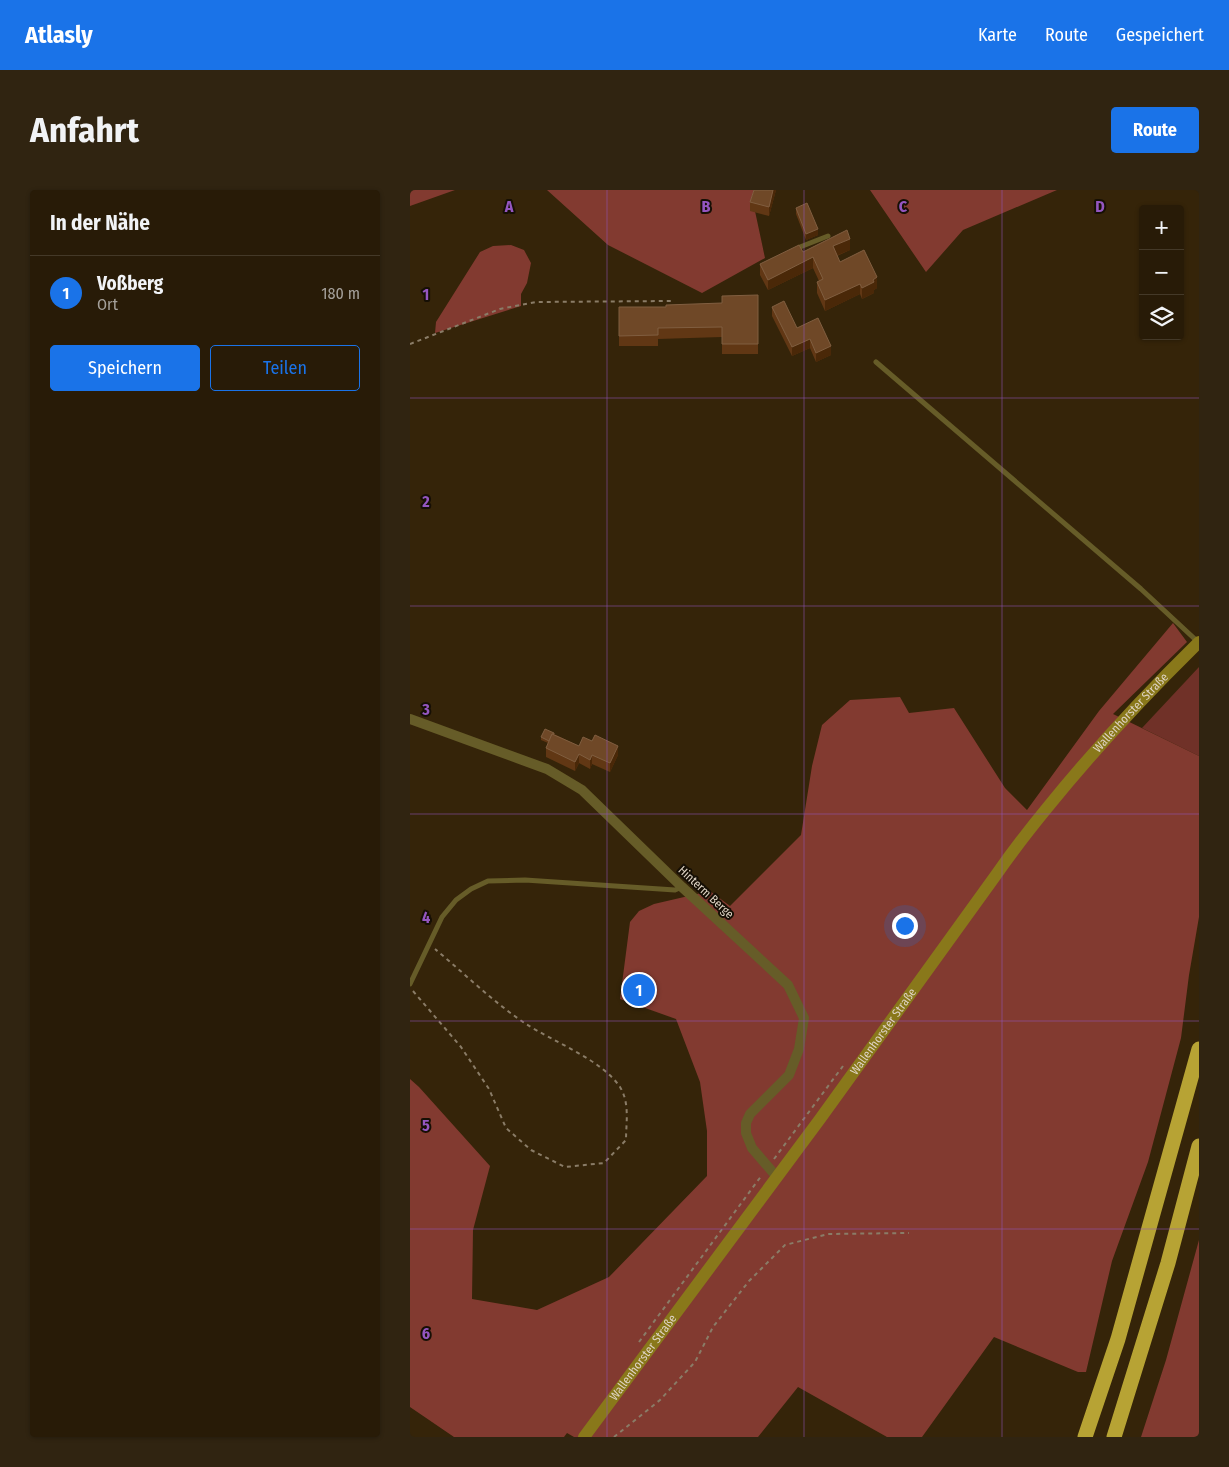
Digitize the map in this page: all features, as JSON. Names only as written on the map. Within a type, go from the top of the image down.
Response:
[{"type":"highway","points":[[1085,1437],[1118,1339],[1199,1048]]},
{"type":"highway","points":[[1114,1437],[1168,1263],[1199,1146]]},
{"type":"main road","name":"Wallenhorster Straße","points":[[584,1437],[772,1172],[820,1119],[1015,848],[1077,771],[1120,723],[1199,643]]},
{"type":"street","name":"Hinterm Berge","points":[[410,720],[547,769],[582,790],[682,887],[788,985],[804,1018],[799,1049],[788,1075],[750,1114],[746,1123],[746,1133],[752,1148],[772,1172]]},
{"type":"lane","points":[[800,247],[828,236]]},
{"type":"lane","points":[[876,362],[1141,589],[1199,643]]},
{"type":"lane","points":[[410,986],[442,917],[456,900],[471,889],[488,881],[525,880],[675,890],[682,887]]},
{"type":"path","points":[[410,344],[500,309],[536,302],[671,301]]},
{"type":"path","points":[[410,986],[460,1046],[489,1089],[506,1128],[531,1150],[565,1166],[604,1163],[626,1140],[627,1107],[621,1088],[606,1070],[526,1023],[477,987],[429,943]]},
{"type":"path","points":[[635,1348],[772,1172]]},
{"type":"path","points":[[614,1437],[628,1428],[660,1400],[695,1362],[713,1326],[749,1281],[785,1245],[828,1234],[910,1233]]},
{"type":"shaded area","points":[[410,190],[455,190],[410,206]]},
{"type":"shaded area","points":[[547,190],[754,190],[752,197],[765,258],[702,293],[608,245]]},
{"type":"shaded area","points":[[870,190],[1057,190],[963,230],[926,272]]},
{"type":"shaded area","points":[[511,245],[524,250],[531,263],[527,283],[521,294],[521,306],[435,333],[436,322],[480,252],[493,246]]},
{"type":"shaded area","points":[[1173,623],[1187,642],[1113,714],[1199,756],[1199,917],[1181,1038],[1148,1162],[1112,1261],[1086,1372],[1078,1372],[994,1337],[922,1437],[887,1437],[798,1387],[758,1437],[574,1437],[567,1433],[564,1437],[454,1437],[410,1407],[410,1079],[490,1166],[473,1230],[472,1299],[537,1310],[609,1277],[707,1176],[707,1131],[700,1082],[676,1019],[620,999],[630,922],[639,911],[654,904],[710,891],[730,906],[801,835],[812,766],[822,725],[850,700],[900,697],[909,713],[954,708],[1005,788],[1027,810],[1099,711]]},
{"type":"shaded area","points":[[1199,667],[1199,756],[1142,728]]},
{"type":"shaded area","points":[[1199,1240],[1199,1437],[1141,1437],[1166,1360]]},
{"type":"building","points":[[754,190],[773,190],[769,207],[750,202]]},
{"type":"building","points":[[807,203],[818,229],[806,234],[796,208]]},
{"type":"building","points":[[847,230],[850,239],[833,246],[840,262],[864,250],[877,277],[873,280],[874,282],[862,288],[860,284],[825,300],[817,282],[823,279],[813,257],[768,280],[760,264],[799,245],[803,252]]},
{"type":"building","points":[[758,295],[758,344],[722,344],[722,327],[658,328],[658,335],[619,336],[619,307],[666,307],[666,305],[722,303],[722,296]]},
{"type":"building","points":[[784,301],[797,328],[818,318],[831,346],[816,353],[810,339],[792,347],[772,307]]},
{"type":"building","points":[[545,729],[554,733],[549,741],[541,737]]},
{"type":"building","points":[[552,734],[579,746],[583,737],[592,741],[595,735],[618,746],[610,763],[592,755],[590,760],[579,754],[575,762],[546,748]]},
{"type":"place","name":"Voßberg","points":[[639,990]]}]
